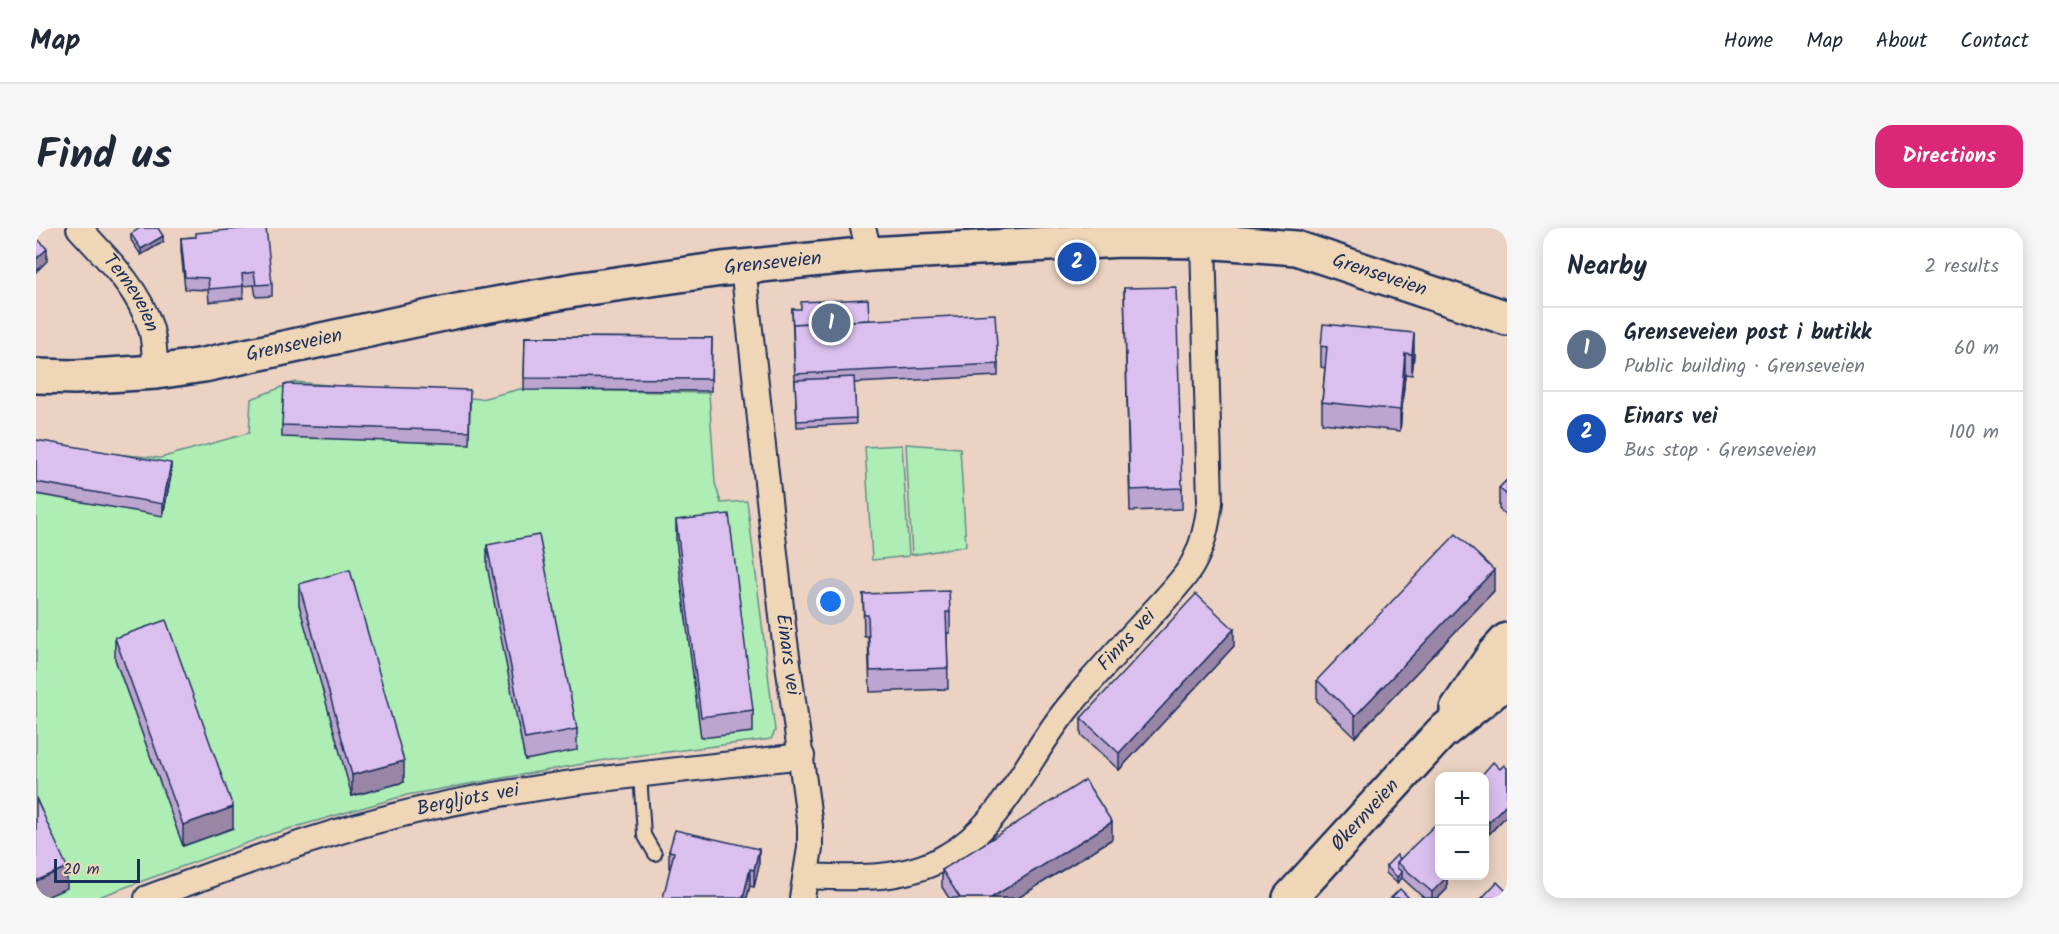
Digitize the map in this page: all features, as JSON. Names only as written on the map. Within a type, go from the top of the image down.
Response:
[{"type":"main road","name":"Grenseveien","points":[[36,376],[75,377],[156,372],[217,363],[462,310],[592,287],[743,267],[867,241],[1203,241],[1298,238],[1507,318]]},
{"type":"main road","name":"Økernveien","points":[[1290,898],[1441,733],[1494,654],[1507,640]]},
{"type":"main road","name":"Økernveien","points":[[1441,733],[1507,681]]},
{"type":"street","name":"Terneveien","points":[[79,228],[123,276],[140,301],[151,327],[156,372]]},
{"type":"street","name":"Finns vei","points":[[805,887],[848,877],[905,873],[945,857],[967,843],[999,809],[1039,745],[1070,705],[1191,566],[1204,537],[1209,502],[1203,241]]},
{"type":"street","name":"Einars vei","points":[[743,267],[784,634],[810,826],[805,887]]},
{"type":"street","name":"Bergljots vei","points":[[147,898],[259,858],[379,820],[497,794],[640,774],[802,756]]},
{"type":"lane","points":[[640,774],[644,835],[655,854]]},
{"type":"green space","points":[[295,382],[481,399],[520,389],[709,393],[715,483],[721,503],[747,501],[775,731],[771,739],[611,759],[407,795],[271,834],[96,898],[36,898],[36,447],[160,458],[249,433],[251,399]]},
{"type":"green space","points":[[906,444],[960,448],[966,546],[912,555]]},
{"type":"green space","points":[[902,445],[909,556],[872,560],[865,447]]},
{"type":"building","points":[[140,228],[158,228],[163,236],[141,249],[131,234]]},
{"type":"building","points":[[266,228],[272,284],[256,285],[254,272],[242,274],[243,286],[209,289],[208,278],[185,277],[181,238],[196,237],[196,233]]},
{"type":"building","points":[[36,237],[47,249],[36,259]]},
{"type":"building","points":[[1176,287],[1182,488],[1130,490],[1124,288]]},
{"type":"building","points":[[868,299],[869,320],[793,324],[793,330],[792,309],[801,309],[801,302]]},
{"type":"building","points":[[995,314],[998,364],[795,374],[793,324]]},
{"type":"building","points":[[1323,324],[1414,333],[1412,354],[1405,353],[1400,410],[1322,402],[1327,347],[1321,346]]},
{"type":"building","points":[[525,337],[712,338],[711,379],[524,378]]},
{"type":"building","points":[[854,377],[856,418],[797,421],[795,380]]},
{"type":"building","points":[[284,384],[470,390],[469,431],[282,425]]},
{"type":"building","points":[[36,440],[171,463],[163,504],[36,482]]},
{"type":"building","points":[[1507,480],[1507,495],[1499,488]]},
{"type":"building","points":[[729,514],[753,710],[701,717],[676,520]]},
{"type":"building","points":[[1456,534],[1494,570],[1355,716],[1317,680]]},
{"type":"building","points":[[539,535],[577,729],[525,739],[487,545]]},
{"type":"building","points":[[350,570],[404,761],[352,775],[299,584]]},
{"type":"building","points":[[949,591],[950,612],[946,612],[948,668],[870,671],[868,615],[864,615],[863,594]]},
{"type":"building","points":[[1196,594],[1234,629],[1119,753],[1081,718]]},
{"type":"building","points":[[166,620],[233,807],[183,825],[115,638]]},
{"type":"building","points":[[1493,762],[1500,769],[1504,765],[1507,768],[1507,803],[1489,822],[1489,772],[1484,772]]},
{"type":"building","points":[[1085,780],[1112,822],[991,898],[960,898],[942,870]]},
{"type":"building","points":[[36,798],[67,867],[36,881]]},
{"type":"building","points":[[1435,825],[1435,880],[1444,880],[1432,892],[1397,862]]},
{"type":"building","points":[[675,830],[759,849],[754,870],[750,869],[743,898],[663,898],[674,852],[669,851]]},
{"type":"building","points":[[1397,855],[1400,859],[1397,862],[1397,868],[1402,872],[1397,877],[1386,866]]},
{"type":"building","points":[[1497,882],[1507,892],[1507,898],[1482,898]]},
{"type":"building","points":[[1400,889],[1409,898],[1391,898]]},
{"type":"place","name":"Einars vei","points":[[1077,262]]},
{"type":"place","name":"Grenseveien post i butikk","points":[[831,323]]}]
